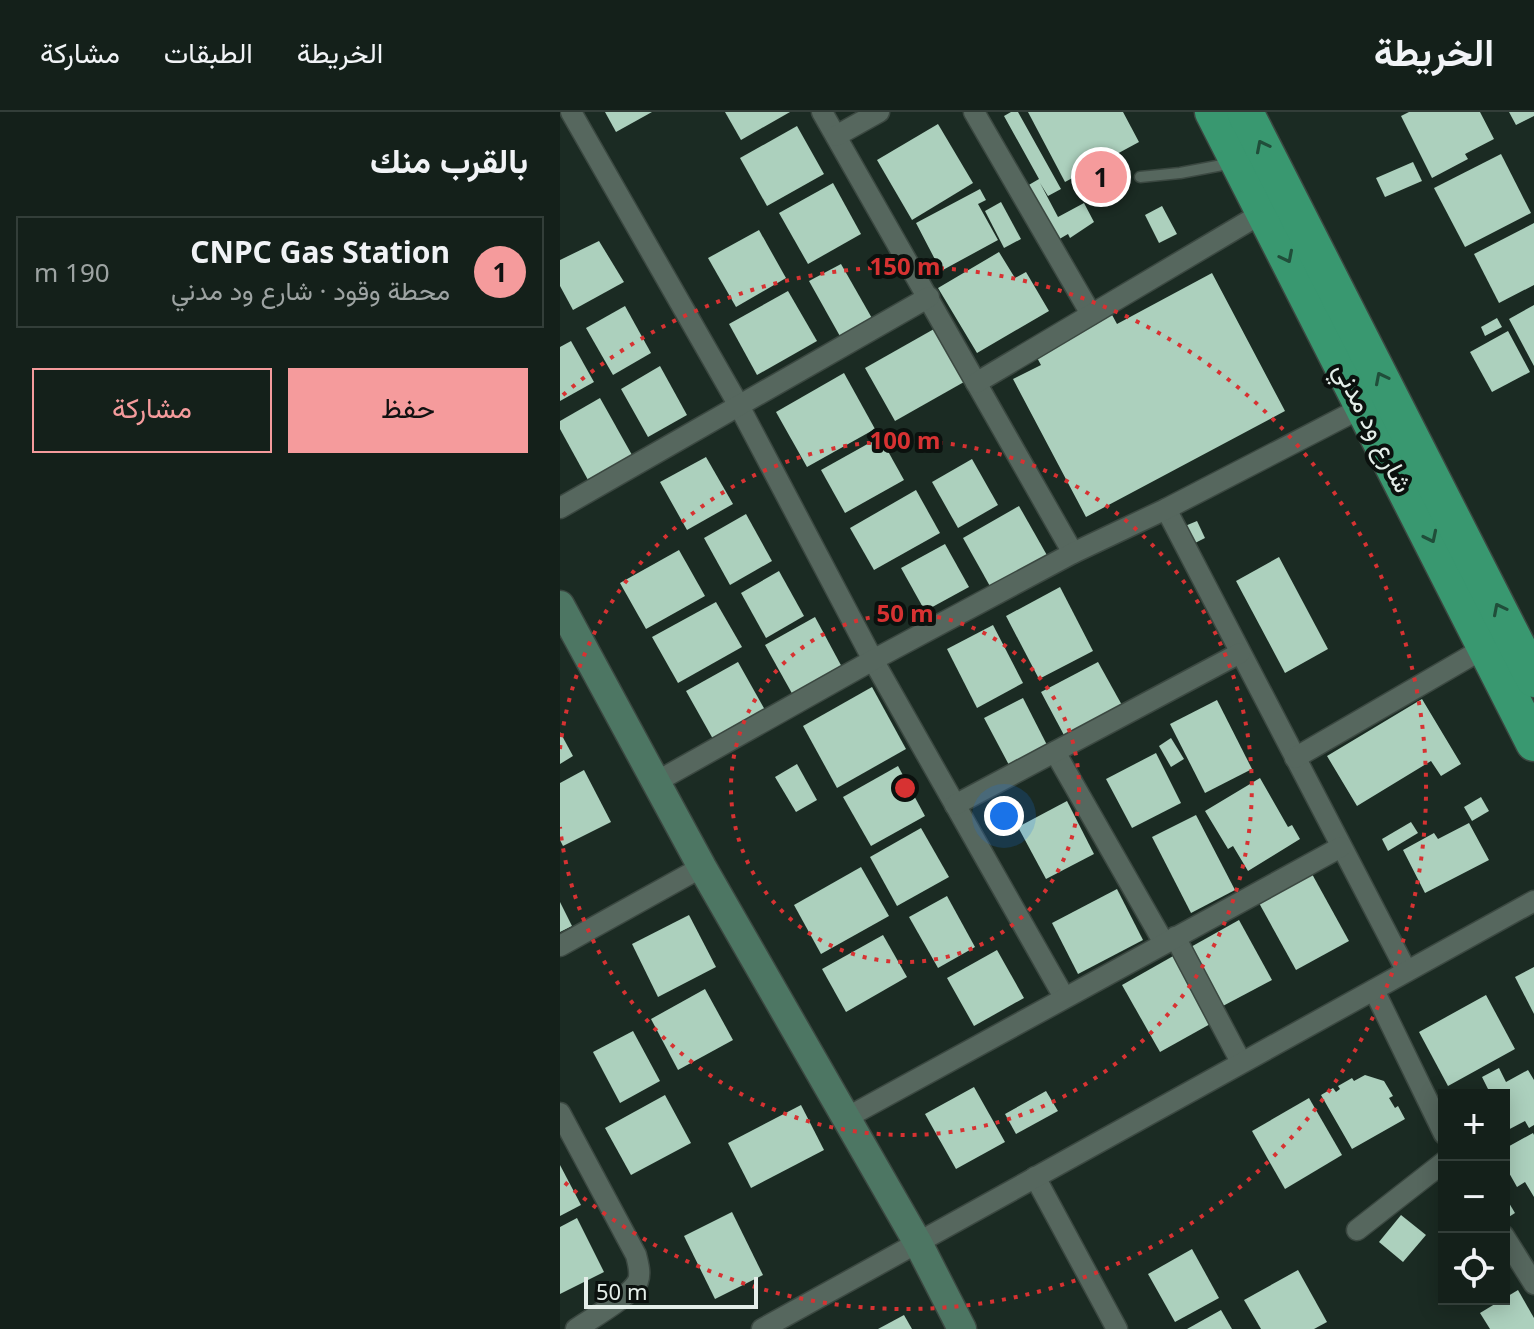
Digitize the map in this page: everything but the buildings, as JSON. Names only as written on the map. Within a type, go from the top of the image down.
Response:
[{"type":"highway","name":"شارع ود مدني","points":[[1213,112],[1534,743]]},
{"type":"highway","name":"شارع ود مدني","points":[[1245,112],[1534,679]]},
{"type":"street","points":[[571,112],[738,404],[873,660],[1064,997]]},
{"type":"street","points":[[822,112],[1073,553]]},
{"type":"street","points":[[836,136],[879,112]]},
{"type":"street","points":[[974,112],[1091,314]]},
{"type":"street","points":[[976,383],[1264,212]]},
{"type":"street","points":[[560,508],[929,297]]},
{"type":"street","points":[[656,782],[873,660],[1073,553],[1166,509],[1363,407]]},
{"type":"street","points":[[1166,509],[1406,970]]},
{"type":"street","points":[[560,605],[702,867],[918,1243],[962,1329]]},
{"type":"street","points":[[1295,758],[1486,647]]},
{"type":"street","points":[[955,805],[1240,653]]},
{"type":"street","points":[[1055,752],[1241,1062]]},
{"type":"street","points":[[846,1118],[1341,847]]},
{"type":"street","points":[[560,946],[702,867]]},
{"type":"street","points":[[762,1329],[1534,901]]},
{"type":"street","points":[[1374,990],[1438,1122]]},
{"type":"street","points":[[560,1113],[636,1255],[639,1269],[638,1281],[627,1293],[576,1329]]},
{"type":"street","points":[[1357,1230],[1438,1167]]},
{"type":"street","points":[[1035,1177],[1117,1329]]},
{"type":"street","points":[[1510,1246],[1534,1284]]},
{"type":"lane","points":[[1140,177],[1180,173],[1238,161]]},
{"type":"place","name":"CNPC Gas Station","points":[[1101,177]]}]
